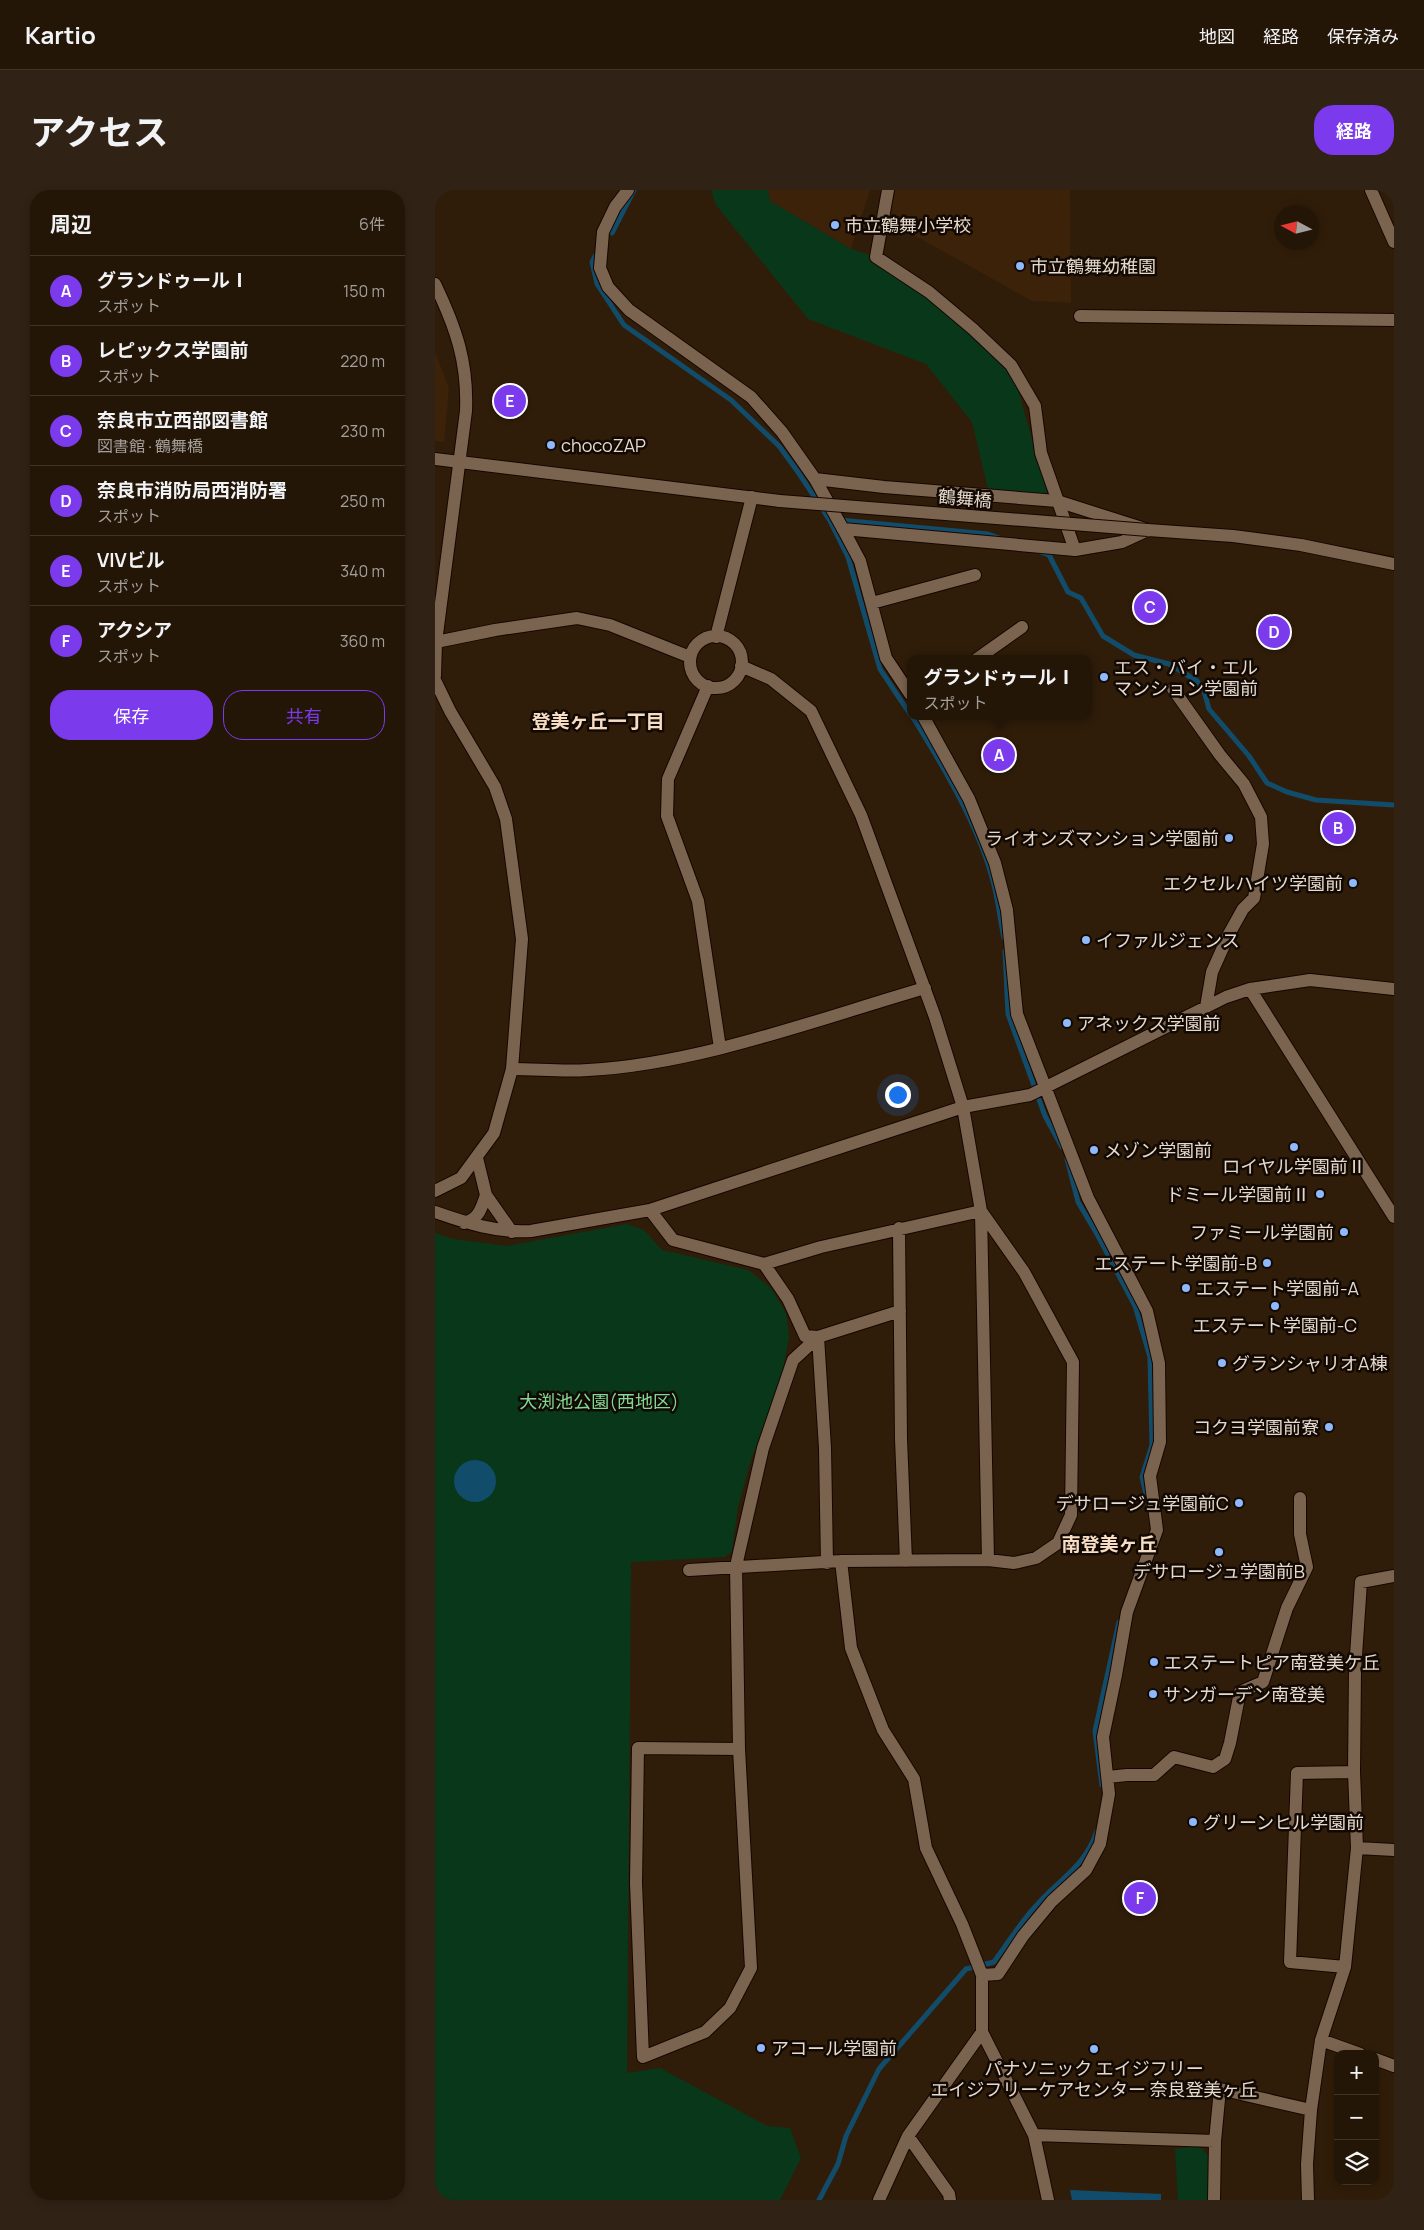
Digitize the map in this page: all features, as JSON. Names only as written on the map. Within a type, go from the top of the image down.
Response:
[{"type":"street","points":[[628,190],[615,207],[603,232],[600,268],[608,287],[629,310],[751,397],[782,432],[815,479],[860,561],[887,658],[907,689]]},
{"type":"street","points":[[888,190],[876,257],[929,292],[973,329],[1011,365],[1035,406],[1041,453],[1075,550]]},
{"type":"street","points":[[1371,190],[1394,242]]},
{"type":"street","points":[[435,284],[450,316],[463,353],[466,373],[466,410],[436,642],[435,676]]},
{"type":"street","points":[[1080,316],[1394,320]]},
{"type":"street","name":"鶴舞橋","points":[[435,459],[779,501],[1149,530]]},
{"type":"street","points":[[815,479],[1057,502],[1149,530],[1233,536],[1291,544],[1394,564]]},
{"type":"street","points":[[716,636],[752,497]]},
{"type":"street","points":[[840,523],[1075,550],[1122,542],[1149,530]]},
{"type":"street","points":[[872,603],[975,574]]},
{"type":"street","points":[[436,642],[495,630],[577,618],[610,625],[690,657]]},
{"type":"street","points":[[983,655],[1022,628]]},
{"type":"street","points":[[716,636],[728,639],[735,645],[740,653],[741,666],[735,678],[729,684],[720,687],[708,686],[696,679],[691,671],[690,657],[702,640],[716,636]]},
{"type":"street","points":[[741,666],[771,679],[811,712],[861,815],[925,988],[963,1107],[981,1211],[987,1560]]},
{"type":"street","points":[[435,680],[450,711],[495,787],[506,819],[521,939],[512,1068],[494,1133],[461,1178],[435,1191]]},
{"type":"street","points":[[708,686],[668,779],[667,816],[698,901],[720,1048]]},
{"type":"street","points":[[1173,688],[1220,755],[1244,784],[1261,817],[1263,844],[1254,898],[1243,909],[1229,934],[1213,972],[1206,1007]]},
{"type":"street","points":[[925,720],[969,798],[995,863],[1007,910],[1017,1014],[1043,1089],[1089,1198],[1147,1311],[1159,1363],[1160,1442],[1150,1476],[1157,1530],[1127,1612],[1117,1675],[1103,1737],[1109,1794],[1100,1844],[1087,1870],[1052,1901],[1023,1936],[998,1974],[982,1975]]},
{"type":"street","points":[[435,1212],[464,1223],[512,1232],[531,1232],[650,1210],[963,1107],[1030,1095],[1226,997],[1250,989],[1310,980],[1394,989]]},
{"type":"street","points":[[512,1068],[587,1070],[642,1064],[720,1048],[925,988]]},
{"type":"street","points":[[1250,989],[1394,1216]]},
{"type":"street","points":[[477,1158],[486,1195],[512,1232]]},
{"type":"street","points":[[464,1223],[479,1215],[486,1195]]},
{"type":"street","points":[[650,1210],[673,1240],[764,1264],[821,1247],[981,1211]]},
{"type":"street","points":[[689,1570],[841,1561],[987,1560],[1014,1563],[1037,1558],[1058,1543],[1071,1515],[1073,1362],[1024,1272],[981,1211]]},
{"type":"street","points":[[899,1228],[901,1440],[906,1561]]},
{"type":"street","points":[[764,1264],[788,1299],[805,1336],[818,1337],[900,1311]]},
{"type":"street","points":[[818,1337],[825,1448],[827,1563]]},
{"type":"street","points":[[739,1749],[638,1748],[636,1883],[643,2057],[705,2032],[730,2008],[751,1968],[739,1749],[736,1566],[763,1448],[793,1360],[818,1337]]},
{"type":"street","points":[[1107,1778],[1154,1774],[1174,1757],[1213,1767],[1225,1759],[1240,1692],[1263,1682],[1287,1608],[1307,1567],[1300,1534],[1300,1498]]},
{"type":"street","points":[[841,1561],[851,1648],[883,1730],[914,1779],[926,1848],[962,1924],[982,1975],[982,2032],[1034,2135],[1048,2200]]},
{"type":"street","points":[[1309,2200],[1307,2164],[1311,2110],[1321,2040],[1345,1967],[1357,1848],[1354,1772],[1355,1670],[1361,1582],[1394,1576]]},
{"type":"street","points":[[1345,1967],[1290,1962],[1297,1774],[1354,1772]]},
{"type":"street","points":[[1357,1848],[1394,1850]]},
{"type":"street","points":[[879,2200],[908,2136],[982,2032]]},
{"type":"street","points":[[1321,2040],[1349,2050]]},
{"type":"street","points":[[1379,2060],[1394,2066]]},
{"type":"street","points":[[1214,2200],[1215,2141],[1221,2089],[1311,2110]]},
{"type":"street","points":[[1034,2135],[1215,2141]]},
{"type":"street","points":[[908,2136],[949,2194],[950,2200]]},
{"type":"shaded area","name":"市立鶴舞小学校","points":[[768,190],[870,190],[851,249],[770,201]]},
{"type":"shaded area","name":"市立鶴舞幼稚園","points":[[888,190],[1070,190],[1071,303],[1032,301],[887,220]]},
{"type":"shaded area","points":[[435,352],[449,388],[444,442],[435,441]]},
{"type":"green space","points":[[711,190],[768,190],[770,201],[851,249],[876,257],[1011,365],[1048,496],[988,489],[972,422],[926,364],[808,319],[716,205]]},
{"type":"green space","name":"大渕池公園(西地区)","points":[[627,1224],[644,1230],[662,1250],[748,1270],[771,1288],[786,1313],[789,1336],[783,1371],[750,1463],[738,1507],[732,1551],[725,1557],[631,1562],[627,2073],[660,2068],[767,2126],[790,2128],[801,2158],[780,2200],[435,2200],[435,1233],[453,1239],[506,1246]]},
{"type":"green space","points":[[1199,2146],[1209,2156],[1209,2200],[1178,2200],[1175,2149]]},
{"type":"water","points":[[479,1460],[487,1463],[493,1469],[496,1481],[493,1493],[487,1499],[471,1502],[463,1499],[457,1493],[454,1477],[457,1469],[463,1463]]},
{"type":"water","points":[[1070,2190],[1161,2194],[1161,2200],[1072,2200]]},
{"type":"waterway","points":[[612,233],[634,190]]},
{"type":"waterway","points":[[595,256],[592,262],[597,284],[624,325],[731,400],[779,446],[798,472],[829,519],[848,557],[880,669],[907,710]]},
{"type":"waterway","points":[[829,519],[988,534],[999,538]]},
{"type":"waterway","points":[[1038,551],[1049,555],[1068,592],[1081,598],[1103,636],[1134,655],[1169,664],[1197,681],[1204,691],[1209,709],[1249,756],[1267,783],[1287,792],[1316,800],[1394,805]]},
{"type":"waterway","points":[[914,720],[959,796],[978,838],[993,881],[1004,938]]},
{"type":"waterway","points":[[1005,951],[1008,1014],[1045,1116],[1062,1147]]},
{"type":"waterway","points":[[1067,1159],[1078,1202],[1135,1306],[1150,1357],[1152,1445],[1142,1477],[1148,1503]]},
{"type":"waterway","points":[[1102,1785],[1095,1731],[1119,1622]]},
{"type":"waterway","points":[[819,2200],[838,2164],[846,2136],[879,2069],[966,1969],[994,1962],[1034,1908],[1085,1855],[1097,1831]]},
{"type":"place","name":"市立鶴舞小学校","points":[[835,225]]},
{"type":"place","name":"市立鶴舞幼稚園","points":[[1020,266]]},
{"type":"place","name":"VIVビル","points":[[510,401]]},
{"type":"place","name":"chocoZAP","points":[[551,445]]},
{"type":"place","name":"奈良市立西部図書館","points":[[1150,607]]},
{"type":"place","name":"奈良市消防局西消防署","points":[[1274,632]]},
{"type":"place","name":"エス・バイ・エル マンション学園前","points":[[1104,677]]},
{"type":"place","name":"グランドゥールⅠ","points":[[999,755]]},
{"type":"place","name":"レピックス学園前","points":[[1338,828]]},
{"type":"place","name":"ライオンズマンション学園前","points":[[1229,838]]},
{"type":"place","name":"エクセルハイツ学園前","points":[[1353,883]]},
{"type":"place","name":"イファルジェンス","points":[[1086,940]]},
{"type":"place","name":"アネックス学園前","points":[[1067,1023]]},
{"type":"place","name":"ロイヤル学園前Ⅱ","points":[[1294,1147]]},
{"type":"place","name":"メゾン学園前","points":[[1094,1150]]},
{"type":"place","name":"ドミール学園前Ⅱ","points":[[1320,1194]]},
{"type":"place","name":"ファミール学園前","points":[[1344,1232]]},
{"type":"place","name":"エステート学園前-B","points":[[1267,1263]]},
{"type":"place","name":"エステート学園前-A","points":[[1186,1288]]},
{"type":"place","name":"エステート学園前-C","points":[[1275,1306]]},
{"type":"place","name":"グランシャリオA棟","points":[[1222,1363]]},
{"type":"place","name":"コクヨ学園前寮","points":[[1329,1427]]},
{"type":"place","name":"デサロージュ学園前C","points":[[1239,1503]]},
{"type":"place","name":"デサロージュ学園前B","points":[[1219,1552]]},
{"type":"place","name":"エステートピア南登美ケ丘","points":[[1154,1662]]},
{"type":"place","name":"サンガーデン南登美","points":[[1153,1694]]},
{"type":"place","name":"グリーンヒル学園前","points":[[1193,1822]]},
{"type":"place","name":"アクシア","points":[[1140,1898]]},
{"type":"place","name":"アコール学園前","points":[[761,2048]]},
{"type":"place","name":"パナソニック エイジフリー エイジフリーケアセンター 奈良登美ヶ丘","points":[[1094,2049]]},
{"type":"district","name":"登美ヶ丘一丁目","points":[[598,721]]},
{"type":"district","name":"南登美ヶ丘","points":[[1109,1544]]}]
